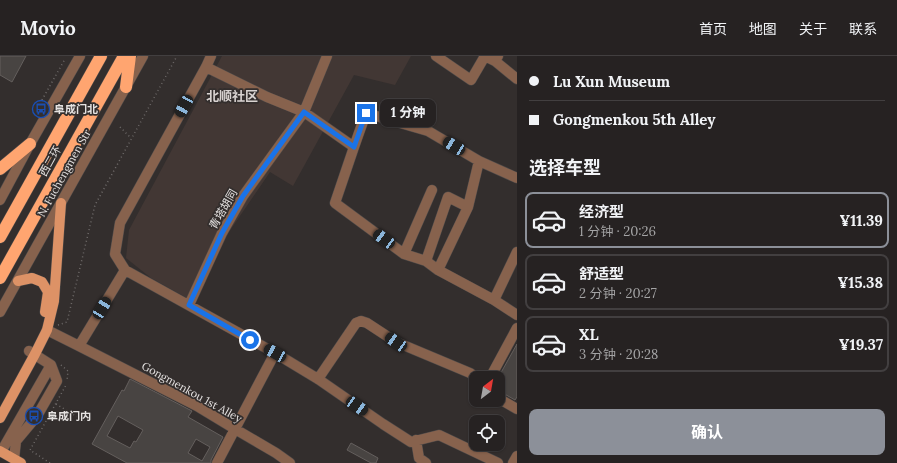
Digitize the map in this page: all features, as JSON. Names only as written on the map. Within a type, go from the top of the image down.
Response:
[{"type":"highway","name":"西二环","points":[[0,237],[101,56]]},
{"type":"highway","name":"西二环","points":[[0,278],[124,56]]},
{"type":"highway","points":[[126,87],[130,56]]},
{"type":"highway","points":[[0,169],[30,144]]},
{"type":"main road","points":[[0,405],[32,352],[50,331],[54,301],[61,203]]},
{"type":"main road","points":[[0,418],[32,352],[40,331],[46,308],[48,292],[42,282],[32,278],[18,281]]},
{"type":"main road","points":[[1,452],[17,461]]},
{"type":"street","points":[[0,200],[80,56]]},
{"type":"street","name":"N. Fuchengmen Str","points":[[0,312],[143,56]]},
{"type":"street","points":[[211,56],[120,223],[115,254],[125,270],[275,353],[318,379],[411,442],[439,435],[498,463]]},
{"type":"street","name":"青塔胡同","points":[[189,305],[222,233],[243,196],[304,112],[327,56]]},
{"type":"street","points":[[436,56],[472,80],[485,56],[497,59],[517,79]]},
{"type":"street","points":[[206,67],[267,97],[304,112],[354,147]]},
{"type":"street","points":[[517,178],[479,161],[428,131],[366,113],[335,203],[404,254],[426,261],[438,270],[494,300],[517,315]]},
{"type":"street","points":[[438,270],[468,207],[479,161]]},
{"type":"street","points":[[404,254],[432,190]]},
{"type":"street","points":[[426,261],[448,197],[468,207]]},
{"type":"street","points":[[494,300],[517,252]]},
{"type":"street","points":[[79,346],[125,270]]},
{"type":"street","points":[[318,379],[356,323],[361,321],[367,322],[396,342],[469,373]]},
{"type":"street","points":[[494,371],[517,328]]},
{"type":"street","name":"Gongmenkou 1st Alley","points":[[50,331],[197,406],[276,453],[290,463]]},
{"type":"street","points":[[17,461],[16,441],[37,416],[57,381],[51,365],[32,352]]},
{"type":"street","points":[[217,463],[275,353]]},
{"type":"street","points":[[1,452],[51,365]]},
{"type":"street","points":[[505,402],[517,409]]},
{"type":"street","points":[[416,440],[419,458],[426,463]]},
{"type":"street","points":[[513,463],[517,456]]},
{"type":"path","points":[[50,331],[55,326],[67,322],[94,204],[177,56]]},
{"type":"path","points":[[38,107],[65,59]]},
{"type":"path","points":[[120,127],[132,138]]},
{"type":"path","points":[[50,463],[30,450],[56,404],[86,422],[91,414]]},
{"type":"shaded area","points":[[222,56],[411,56],[395,85],[354,75],[293,186],[270,172],[229,232],[194,302],[151,278],[126,258],[129,230]]},
{"type":"building","points":[[0,56],[26,56],[12,82],[0,75]]},
{"type":"building","points":[[517,344],[517,397],[515,400],[505,394],[505,371],[502,371]]},
{"type":"building","points":[[130,379],[192,411],[188,417],[223,437],[211,460],[211,463],[127,463],[92,444],[122,390],[124,391]],"holes":[[[118,416],[143,430],[136,442],[134,441],[130,448],[107,436]],[[196,439],[210,447],[202,461],[188,453]]]},
{"type":"building","points":[[351,443],[378,458],[376,463],[371,463],[347,450]]},
{"type":"place","name":"阜成门北","points":[[41,109]]},
{"type":"place","name":"阜成门内","points":[[34,416]]},
{"type":"district","name":"北顺社区","points":[[232,96]]},
{"type":"route","points":[[250,340],[189,305],[222,233],[243,196],[304,112],[354,147],[366,113]]}]
